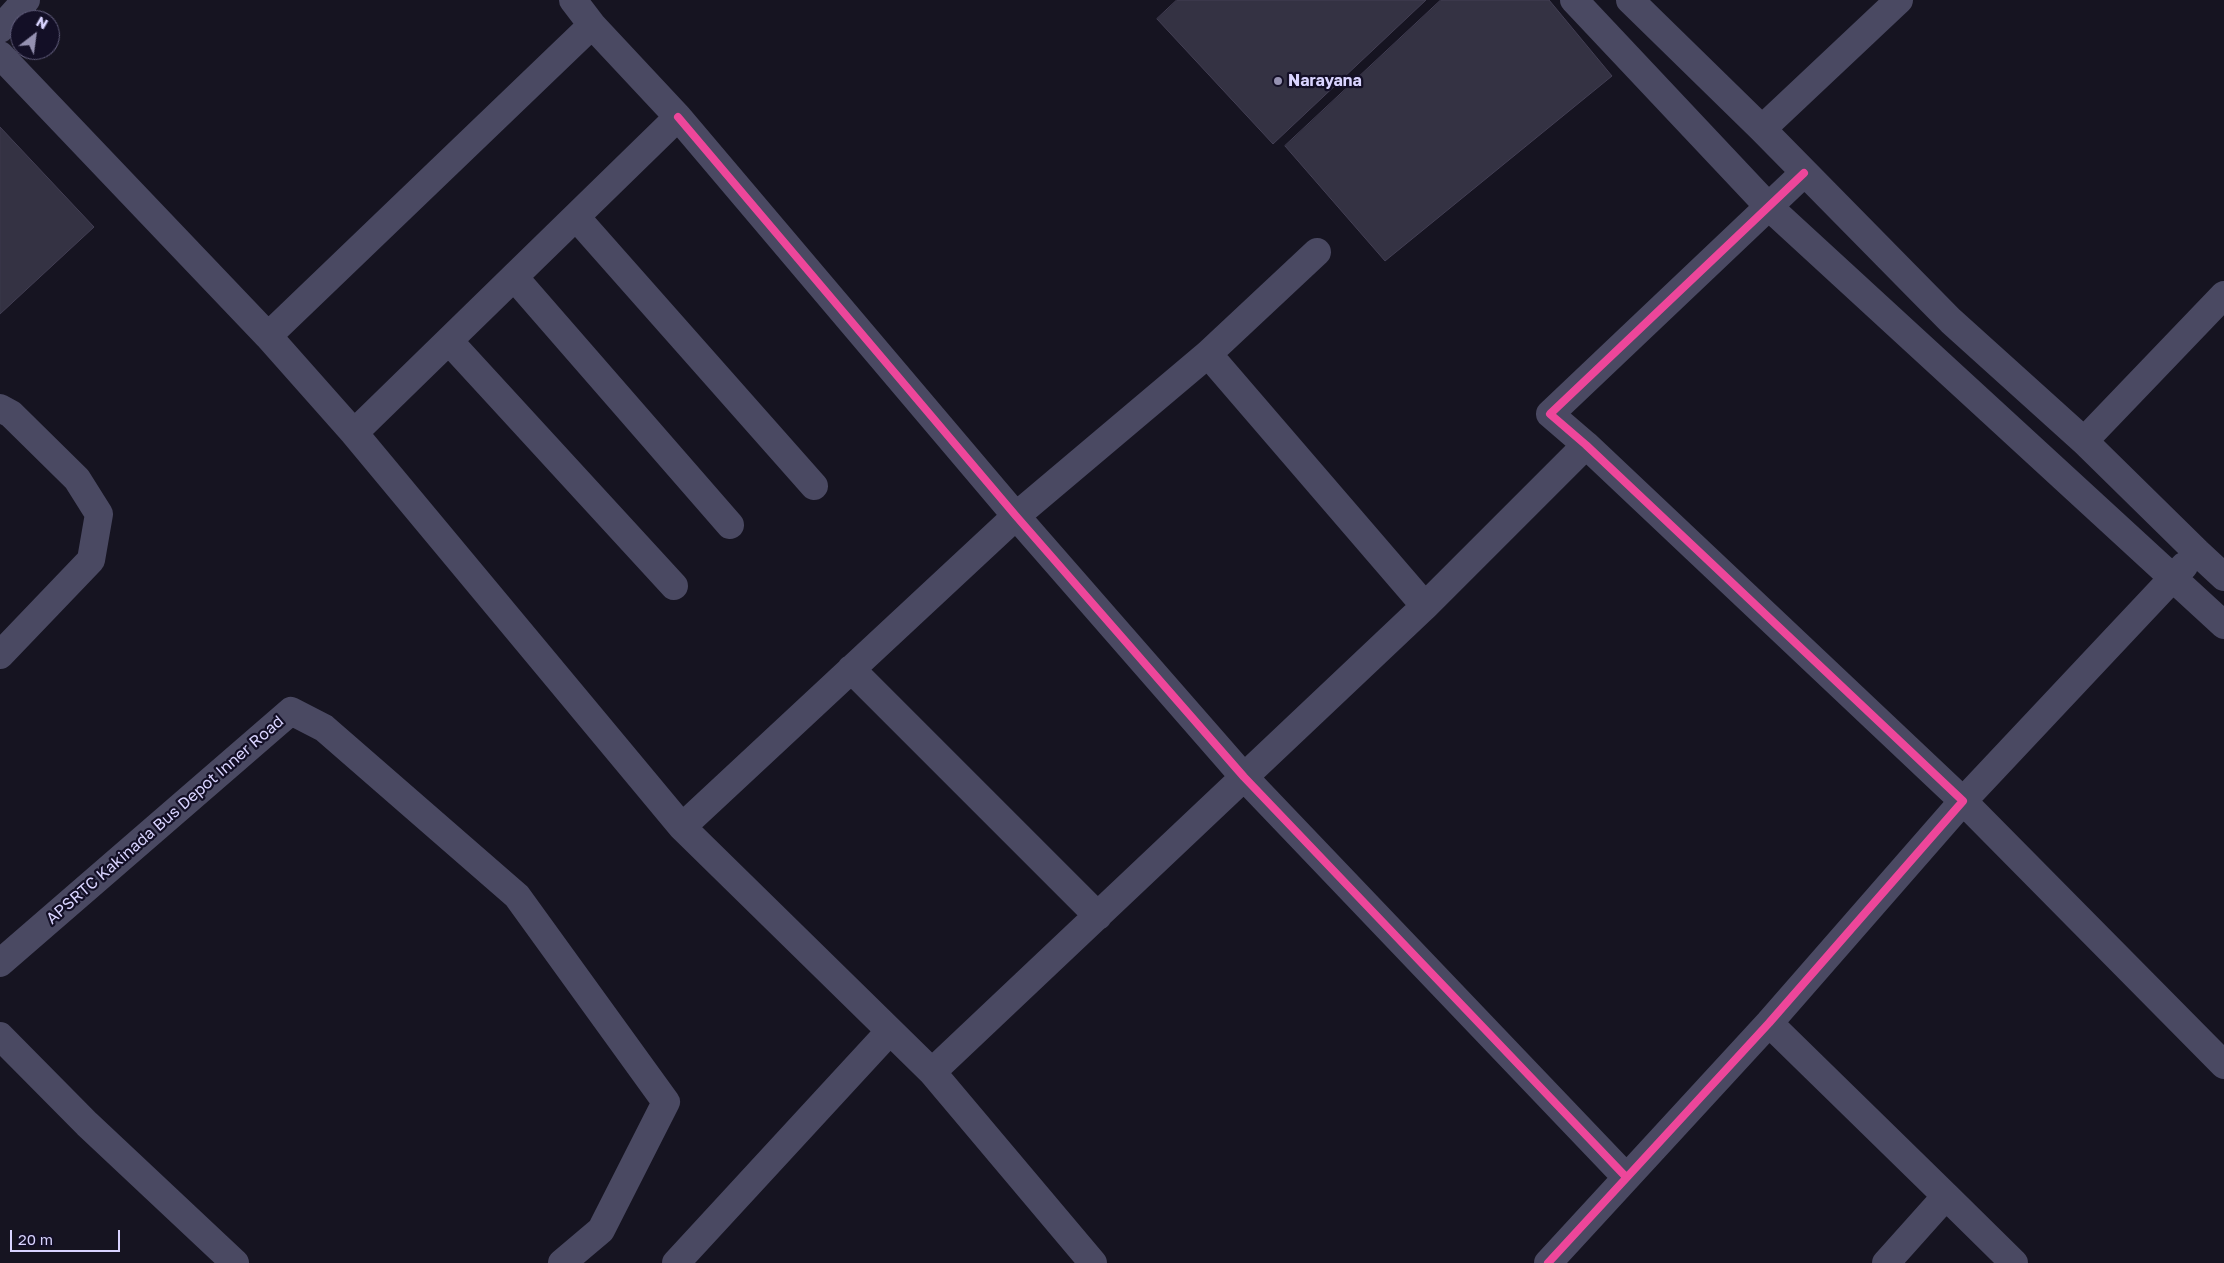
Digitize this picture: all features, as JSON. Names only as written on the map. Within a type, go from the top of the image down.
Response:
[{"type":"street","points":[[0,29],[26,0]]},
{"type":"street","points":[[573,0],[592,25],[678,117],[1016,516],[1244,777],[1626,1177]]},
{"type":"street","points":[[1574,0],[1768,206],[2224,625]]},
{"type":"street","points":[[1630,0],[1762,129],[1951,321],[2084,441],[2224,576]]},
{"type":"street","points":[[1762,129],[1898,0]]},
{"type":"street","points":[[268,336],[592,25]]},
{"type":"street","points":[[0,55],[268,336],[354,433],[682,827],[889,1032],[932,1072],[1093,1263]]},
{"type":"street","points":[[354,433],[678,117]]},
{"type":"street","points":[[1804,173],[1550,414],[1586,445],[1963,801],[2224,1064]]},
{"type":"street","points":[[576,217],[814,486]]},
{"type":"street","points":[[682,827],[1016,516],[1208,354],[1316,252]]},
{"type":"street","points":[[514,277],[730,525]]},
{"type":"street","points":[[2084,441],[2224,295]]},
{"type":"street","points":[[449,340],[674,586]]},
{"type":"street","points":[[1208,354],[1425,606]]},
{"type":"street","points":[[0,408],[12,414],[77,479],[99,514],[91,560],[0,655]]},
{"type":"street","points":[[932,1072],[1425,606],[1586,445]]},
{"type":"street","points":[[1548,1263],[1769,1023],[1963,801],[2197,552]]},
{"type":"street","points":[[852,669],[1098,916]]},
{"type":"street","name":"APSRTC Kakinada Bus Depot Inner Road","points":[[0,963],[291,711],[324,728],[517,896],[666,1102],[601,1230],[562,1263]]},
{"type":"street","points":[[1769,1023],[2014,1263]]},
{"type":"street","points":[[676,1263],[889,1032]]},
{"type":"street","points":[[0,1036],[87,1124],[235,1263]]},
{"type":"street","points":[[1886,1263],[1946,1196]]},
{"type":"building","name":"Narayana","points":[[1177,0],[1426,0],[1273,144],[1157,19]]},
{"type":"building","points":[[1441,0],[1549,0],[1612,76],[1385,261],[1285,146]]},
{"type":"building","points":[[0,127],[94,227],[0,314]]},
{"type":"cycle path","points":[[678,117],[1016,516],[1244,777],[1626,1177]]},
{"type":"cycle path","points":[[1548,1263],[1769,1023],[1963,801],[1586,445],[1550,414],[1804,173]]},
{"type":"place","name":"Narayana","points":[[1278,81]]}]
